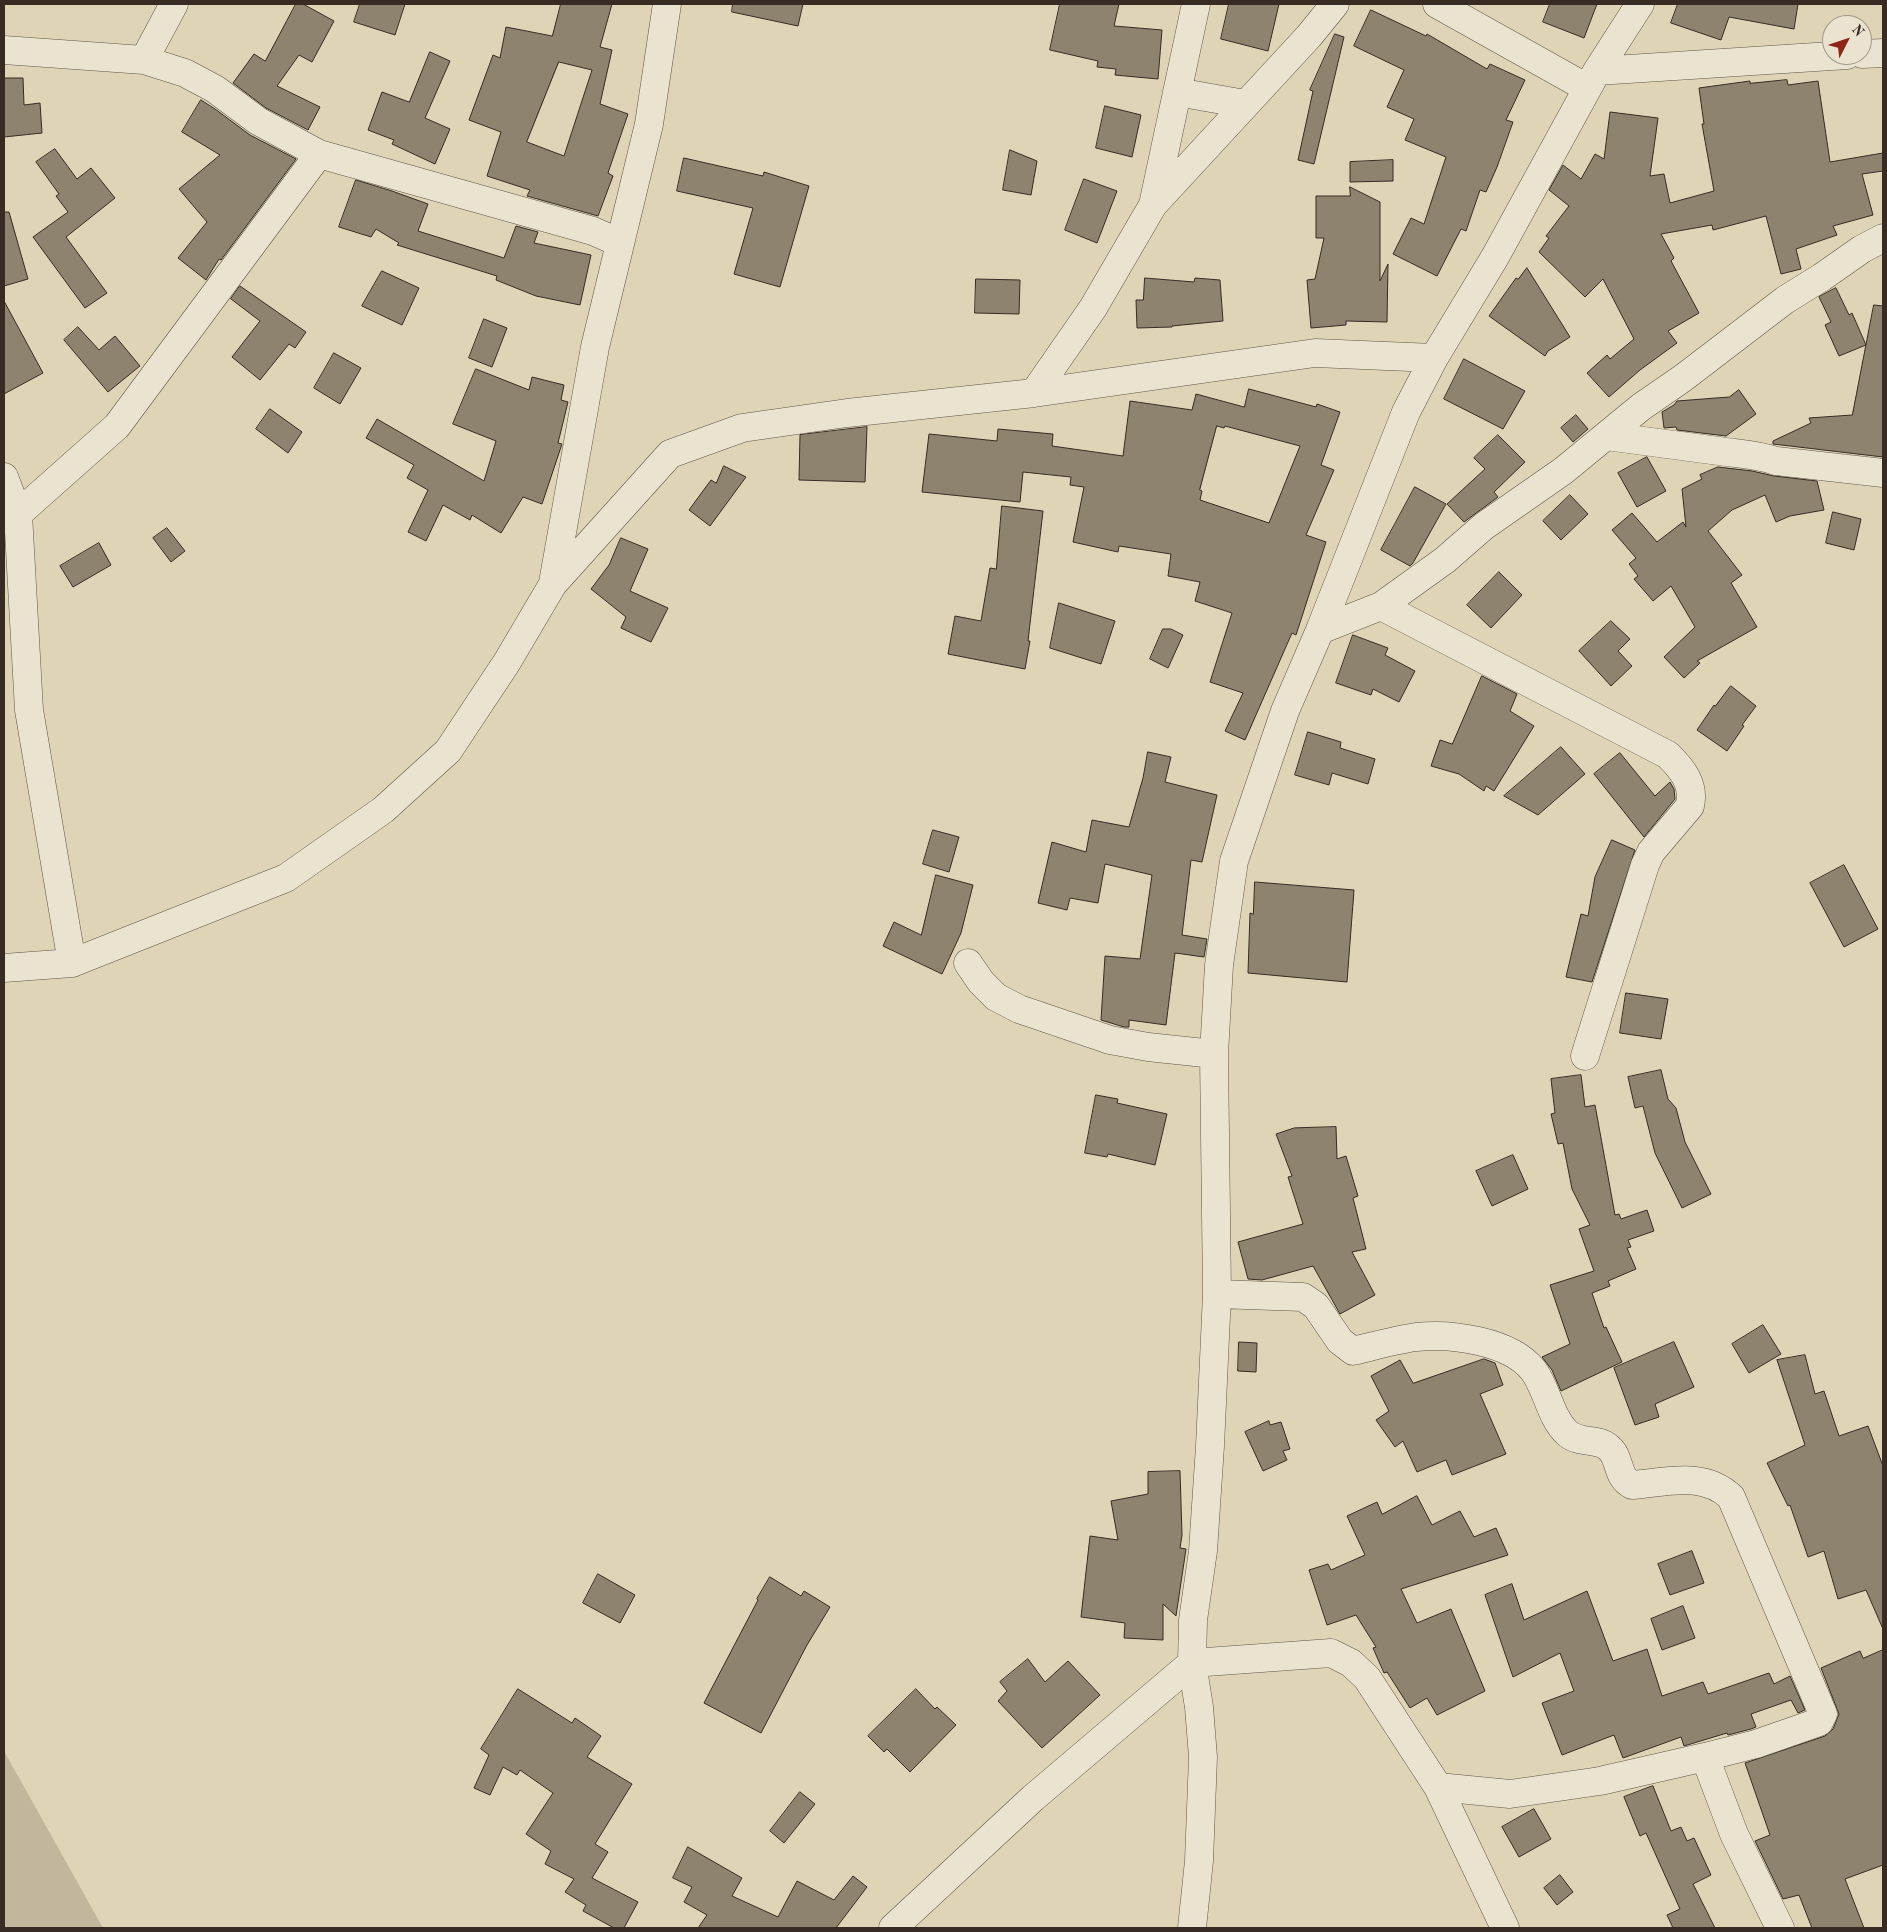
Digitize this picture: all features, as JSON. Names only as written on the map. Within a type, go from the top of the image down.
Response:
[{"type":"street","points":[[144,60],[174,4]]},
{"type":"street","points":[[553,584],[594,347],[649,124],[667,4]]},
{"type":"street","points":[[1152,205],[1196,4]]},
{"type":"street","points":[[1034,393],[1093,308],[1152,205],[1309,36],[1335,4]]},
{"type":"street","points":[[1436,4],[1592,80],[1822,57]]},
{"type":"street","points":[[1192,1928],[1199,1861],[1203,1758],[1199,1707],[1192,1663],[1193,1620],[1203,1551],[1217,1294],[1214,1054],[1219,965],[1234,861],[1285,712],[1320,630],[1406,412],[1434,358],[1495,257],[1592,80],[1640,4]]},
{"type":"street","points":[[4,50],[144,60],[186,73],[215,89],[258,121],[319,154],[593,231],[620,243]]},
{"type":"street","points":[[1177,92],[1245,104]]},
{"type":"street","points":[[18,514],[117,426],[319,154]]},
{"type":"street","points":[[1320,630],[1381,606],[1445,560],[1484,526],[1541,488],[1641,407],[1683,378],[1785,300],[1862,249],[1883,238]]},
{"type":"street","points":[[4,968],[72,963],[286,878],[383,810],[448,751],[507,662],[553,584],[670,454],[742,428],[847,413],[1034,393],[1315,353],[1434,358]]},
{"type":"street","points":[[1606,436],[1725,452],[1746,453],[1764,456],[1776,461],[1883,473]]},
{"type":"street","points":[[4,477],[18,514],[29,710],[72,963]]},
{"type":"street","points":[[1381,606],[1668,755],[1684,773],[1690,785],[1692,796],[1690,806],[1651,852],[1645,865],[1586,1056]]},
{"type":"street","points":[[968,962],[981,982],[996,997],[1019,1009],[1110,1040],[1148,1047],[1214,1054]]},
{"type":"street","points":[[1217,1294],[1303,1297],[1316,1306],[1340,1342],[1353,1351],[1417,1337],[1457,1337],[1492,1345],[1516,1356],[1533,1370],[1558,1422],[1567,1433],[1577,1440],[1602,1443],[1608,1447],[1612,1451],[1623,1479],[1627,1482],[1632,1485],[1696,1479],[1722,1488],[1731,1497],[1824,1714],[1819,1722],[1756,1744],[1600,1781],[1510,1794],[1438,1787]]},
{"type":"street","points":[[893,1928],[1033,1798],[1192,1663],[1331,1653],[1351,1663],[1367,1678],[1438,1787],[1505,1928]]},
{"type":"street","points":[[1705,1757],[1734,1834],[1780,1928]]},
{"type":"shaded area","points":[[4,1751],[103,1928],[4,1928]]},
{"type":"building","points":[[296,4],[303,4],[334,21],[312,62],[299,55],[277,86],[320,107],[308,130],[266,108],[233,83],[254,54],[265,61]]},
{"type":"building","points":[[360,4],[405,4],[395,35],[354,22]]},
{"type":"building","points":[[561,4],[612,4],[600,47],[612,50],[600,104],[628,114],[608,173],[613,176],[598,216],[527,196],[530,190],[487,176],[501,132],[469,120],[493,55],[500,58],[506,27],[552,36]],"holes":[[[559,62],[592,70],[564,156],[527,142]]]},
{"type":"building","points":[[733,4],[803,4],[798,26],[732,12]]},
{"type":"building","points":[[1060,4],[1119,4],[1114,26],[1162,30],[1158,79],[1115,75],[1116,69],[1097,67],[1098,61],[1050,50]]},
{"type":"building","points":[[1229,4],[1279,4],[1268,51],[1221,39]]},
{"type":"building","points":[[1550,4],[1597,4],[1584,38],[1543,22]]},
{"type":"building","points":[[1678,4],[1798,4],[1794,29],[1729,17],[1721,40],[1671,23]]},
{"type":"building","points":[[1371,10],[1426,36],[1427,34],[1487,69],[1490,64],[1525,80],[1506,120],[1513,122],[1486,192],[1480,190],[1466,231],[1461,229],[1437,276],[1393,254],[1411,218],[1424,224],[1446,157],[1405,140],[1414,119],[1387,107],[1404,70],[1354,46]]},
{"type":"building","points":[[1335,34],[1344,37],[1314,164],[1298,160],[1313,91],[1310,90]]},
{"type":"building","points":[[430,52],[450,61],[425,118],[450,129],[435,164],[392,144],[394,140],[368,130],[382,92],[409,102]]},
{"type":"building","points":[[4,78],[23,78],[24,105],[40,103],[42,133],[4,137]]},
{"type":"building","points":[[1787,80],[1788,85],[1818,81],[1830,162],[1883,153],[1883,171],[1862,174],[1873,215],[1833,226],[1837,235],[1796,249],[1801,269],[1781,274],[1766,216],[1713,230],[1712,225],[1661,234],[1674,258],[1671,261],[1699,313],[1668,331],[1677,343],[1640,370],[1609,397],[1587,373],[1607,355],[1610,359],[1634,339],[1603,279],[1585,297],[1539,252],[1549,238],[1546,236],[1569,206],[1549,190],[1563,165],[1581,179],[1595,154],[1604,159],[1610,112],[1658,118],[1650,176],[1664,174],[1670,203],[1714,191],[1702,124],[1704,124],[1699,88],[1750,81],[1750,83]]},
{"type":"building","points":[[201,100],[250,135],[296,159],[221,260],[219,259],[206,280],[178,258],[207,222],[179,189],[220,155],[182,132]]},
{"type":"building","points":[[1105,106],[1141,115],[1132,157],[1096,148]]},
{"type":"building","points":[[55,149],[77,179],[91,168],[115,198],[66,237],[107,293],[85,308],[33,237],[68,212],[56,196],[59,194],[36,162]]},
{"type":"building","points":[[1010,150],[1037,161],[1031,195],[1003,190]]},
{"type":"building","points":[[684,158],[763,176],[764,172],[809,186],[780,287],[734,274],[753,208],[677,191]]},
{"type":"building","points":[[1393,160],[1393,181],[1350,182],[1350,162]]},
{"type":"building","points":[[1084,179],[1117,191],[1097,243],[1065,230]]},
{"type":"building","points":[[356,180],[428,204],[418,231],[504,258],[516,226],[538,232],[534,243],[591,255],[580,305],[536,296],[496,280],[497,276],[397,245],[399,243],[376,229],[371,237],[339,227]]},
{"type":"building","points":[[1350,187],[1380,202],[1380,281],[1388,264],[1387,322],[1346,321],[1346,325],[1311,328],[1307,280],[1315,279],[1324,238],[1316,238],[1316,196],[1350,196]]},
{"type":"building","points":[[4,212],[9,212],[28,279],[4,286]]},
{"type":"building","points":[[1527,268],[1570,337],[1548,351],[1545,356],[1489,316],[1516,278],[1518,279]]},
{"type":"building","points":[[382,271],[419,288],[402,325],[362,306]]},
{"type":"building","points":[[1145,278],[1194,282],[1195,278],[1220,280],[1223,321],[1172,327],[1137,328],[1136,300],[1143,300]]},
{"type":"building","points":[[976,279],[1020,280],[1019,314],[975,313]]},
{"type":"building","points":[[240,286],[306,332],[295,348],[289,344],[260,380],[232,357],[260,321],[231,299]]},
{"type":"building","points":[[1836,288],[1849,315],[1852,313],[1866,345],[1839,356],[1825,325],[1831,322],[1819,297]]},
{"type":"building","points":[[4,301],[43,373],[4,394]]},
{"type":"building","points":[[1874,305],[1883,306],[1883,457],[1773,444],[1773,441],[1811,423],[1809,418],[1852,415]]},
{"type":"building","points":[[484,319],[507,328],[492,367],[469,358]]},
{"type":"building","points":[[78,327],[99,350],[115,336],[140,366],[108,392],[64,340]]},
{"type":"building","points":[[334,353],[361,368],[340,404],[314,388]]},
{"type":"building","points":[[1464,359],[1525,391],[1503,429],[1444,399]]},
{"type":"building","points":[[476,369],[529,390],[532,377],[564,385],[561,400],[568,402],[558,443],[562,444],[542,504],[523,497],[501,533],[472,515],[470,520],[443,505],[426,541],[408,532],[428,490],[407,478],[414,465],[366,438],[377,419],[484,481],[496,441],[453,424]]},
{"type":"building","points":[[1249,389],[1316,407],[1317,404],[1340,412],[1321,465],[1334,470],[1306,535],[1326,542],[1296,635],[1292,633],[1245,740],[1225,731],[1243,693],[1210,682],[1232,613],[1195,601],[1200,582],[1168,576],[1171,554],[1119,546],[1118,552],[1073,542],[1084,487],[1070,485],[1071,477],[1023,472],[1020,502],[922,492],[929,434],[997,441],[998,429],[1053,434],[1052,446],[1123,456],[1130,401],[1192,410],[1196,394],[1244,407]],"holes":[[[1217,426],[1224,428],[1225,426],[1300,446],[1269,523],[1200,500],[1202,491],[1200,490]]]},
{"type":"building","points":[[1739,390],[1756,414],[1726,436],[1677,430],[1676,427],[1664,428],[1662,412],[1677,401],[1729,397]]},
{"type":"building","points":[[270,409],[302,432],[288,453],[256,429]]},
{"type":"building","points":[[1576,415],[1588,429],[1573,442],[1561,428]]},
{"type":"building","points":[[867,427],[865,482],[799,480],[800,435]]},
{"type":"building","points":[[1498,435],[1525,462],[1494,492],[1498,497],[1464,522],[1447,504],[1485,469],[1474,458]]},
{"type":"building","points":[[1647,457],[1666,491],[1637,507],[1618,473]]},
{"type":"building","points":[[724,466],[746,477],[710,526],[689,510],[711,480],[716,483]]},
{"type":"building","points":[[1718,467],[1817,481],[1824,510],[1790,516],[1776,522],[1765,495],[1732,510],[1708,531],[1742,575],[1731,583],[1757,627],[1697,661],[1700,663],[1684,678],[1664,657],[1695,627],[1671,586],[1653,601],[1634,579],[1638,576],[1629,564],[1636,558],[1612,530],[1632,513],[1657,542],[1683,522],[1686,527],[1682,489],[1702,479],[1700,475]]},
{"type":"building","points":[[1415,487],[1446,504],[1410,566],[1381,550]]},
{"type":"building","points":[[1570,495],[1588,514],[1561,540],[1543,521]]},
{"type":"building","points":[[1002,506],[1043,511],[1028,641],[1030,641],[1025,669],[948,654],[955,616],[981,621],[990,568],[996,569]]},
{"type":"building","points":[[1833,512],[1861,519],[1854,550],[1826,543]]},
{"type":"building","points":[[167,528],[185,551],[171,562],[153,538]]},
{"type":"building","points":[[621,538],[648,549],[630,591],[668,608],[651,642],[621,628],[626,617],[591,589],[609,565]]},
{"type":"building","points":[[99,543],[111,565],[73,587],[60,566]]},
{"type":"building","points":[[1499,572],[1522,595],[1491,628],[1467,605]]},
{"type":"building","points":[[1059,603],[1115,621],[1101,664],[1050,648]]},
{"type":"building","points":[[1611,621],[1630,639],[1618,651],[1632,666],[1611,686],[1579,651]]},
{"type":"building","points":[[1163,629],[1171,629],[1183,635],[1168,668],[1150,659]]},
{"type":"building","points":[[1353,635],[1388,648],[1385,655],[1415,671],[1399,702],[1373,689],[1371,695],[1336,683]]},
{"type":"building","points":[[1482,676],[1517,694],[1510,711],[1534,726],[1494,791],[1486,786],[1484,791],[1459,774],[1431,766],[1440,740],[1452,744]]},
{"type":"building","points":[[1731,686],[1756,706],[1727,751],[1697,730],[1714,705]]},
{"type":"building","points":[[1308,732],[1341,742],[1340,748],[1375,759],[1368,784],[1332,773],[1329,785],[1295,775]]},
{"type":"building","points":[[1561,747],[1585,774],[1538,815],[1504,796]]},
{"type":"building","points":[[1148,752],[1171,757],[1165,782],[1217,795],[1202,862],[1191,860],[1182,935],[1207,939],[1204,957],[1175,953],[1166,1025],[1129,1020],[1129,1027],[1124,1027],[1101,1020],[1105,956],[1140,959],[1152,875],[1105,864],[1098,903],[1070,898],[1067,910],[1038,903],[1052,842],[1086,852],[1092,820],[1129,827],[1143,778]]},
{"type":"building","points":[[1620,753],[1655,796],[1670,782],[1674,789],[1675,799],[1644,837],[1594,774]]},
{"type":"building","points":[[933,830],[959,837],[949,872],[923,864]]},
{"type":"building","points":[[1612,840],[1635,850],[1592,982],[1566,977],[1581,914],[1588,916],[1595,877]]},
{"type":"building","points":[[1844,865],[1878,929],[1844,947],[1810,883]]},
{"type":"building","points":[[936,875],[973,885],[961,933],[942,974],[883,946],[894,922],[921,935]]},
{"type":"building","points":[[1255,882],[1354,890],[1347,982],[1248,973],[1250,913],[1253,914]]},
{"type":"building","points":[[1626,993],[1668,999],[1661,1039],[1620,1033]]},
{"type":"building","points":[[1661,1070],[1668,1099],[1676,1108],[1685,1142],[1711,1194],[1682,1208],[1655,1153],[1643,1106],[1635,1108],[1628,1077]]},
{"type":"building","points":[[1581,1075],[1585,1107],[1595,1105],[1615,1215],[1619,1214],[1621,1219],[1647,1210],[1654,1231],[1628,1240],[1631,1247],[1627,1248],[1636,1269],[1608,1281],[1610,1286],[1592,1293],[1604,1328],[1606,1327],[1622,1362],[1561,1391],[1552,1370],[1542,1357],[1570,1344],[1550,1285],[1594,1271],[1579,1229],[1590,1225],[1572,1189],[1563,1143],[1558,1144],[1551,1114],[1555,1113],[1551,1079]]},
{"type":"building","points":[[1096,1095],[1118,1099],[1117,1103],[1167,1114],[1155,1165],[1108,1154],[1107,1157],[1085,1153]]},
{"type":"building","points":[[1336,1127],[1337,1159],[1346,1156],[1358,1196],[1353,1198],[1366,1249],[1352,1252],[1375,1295],[1340,1314],[1313,1266],[1262,1280],[1248,1279],[1238,1242],[1303,1224],[1288,1177],[1292,1176],[1276,1134],[1294,1128]]},
{"type":"building","points":[[1513,1155],[1528,1189],[1492,1206],[1476,1171]]},
{"type":"building","points":[[1763,1325],[1781,1354],[1749,1373],[1732,1344]]},
{"type":"building","points":[[1239,1342],[1257,1343],[1256,1372],[1238,1371]]},
{"type":"building","points":[[1674,1342],[1694,1387],[1655,1404],[1659,1417],[1635,1425],[1614,1368]]},
{"type":"building","points":[[1805,1355],[1815,1394],[1824,1391],[1839,1436],[1868,1426],[1883,1466],[1883,1629],[1866,1590],[1838,1599],[1824,1551],[1808,1557],[1790,1505],[1788,1506],[1767,1463],[1805,1445],[1777,1360]]},
{"type":"building","points":[[1484,1359],[1495,1363],[1503,1385],[1480,1394],[1506,1454],[1452,1475],[1446,1460],[1417,1472],[1403,1441],[1395,1447],[1376,1420],[1389,1411],[1371,1376],[1400,1360],[1413,1383]]},
{"type":"building","points":[[1269,1421],[1270,1425],[1281,1422],[1290,1449],[1283,1451],[1287,1460],[1263,1471],[1245,1432]]},
{"type":"building","points":[[1180,1471],[1182,1535],[1180,1548],[1186,1549],[1176,1616],[1163,1604],[1163,1640],[1124,1638],[1125,1623],[1081,1617],[1090,1536],[1118,1540],[1111,1501],[1148,1494],[1148,1472]]},
{"type":"building","points":[[1417,1496],[1432,1525],[1460,1511],[1474,1537],[1496,1528],[1508,1555],[1401,1589],[1417,1623],[1451,1609],[1485,1691],[1437,1715],[1427,1698],[1410,1708],[1387,1672],[1384,1673],[1373,1648],[1376,1647],[1356,1615],[1327,1625],[1309,1570],[1328,1564],[1331,1570],[1365,1555],[1347,1516],[1377,1502],[1382,1514]]},
{"type":"building","points":[[1692,1551],[1704,1583],[1670,1595],[1658,1564]]},
{"type":"building","points":[[598,1574],[635,1595],[620,1623],[583,1603]]},
{"type":"building","points":[[770,1577],[801,1596],[804,1591],[830,1607],[807,1645],[761,1733],[704,1703]]},
{"type":"building","points":[[1512,1584],[1524,1620],[1587,1591],[1613,1661],[1647,1649],[1662,1696],[1703,1682],[1708,1694],[1769,1673],[1774,1684],[1790,1676],[1805,1710],[1798,1713],[1791,1700],[1751,1714],[1756,1727],[1751,1729],[1728,1735],[1727,1733],[1684,1746],[1681,1737],[1623,1758],[1614,1735],[1562,1755],[1542,1703],[1574,1691],[1560,1653],[1513,1677],[1485,1595]]},
{"type":"building","points":[[1683,1606],[1695,1638],[1662,1650],[1651,1619]]},
{"type":"building","points":[[1883,1650],[1883,1865],[1845,1879],[1864,1928],[1812,1928],[1799,1895],[1783,1899],[1755,1841],[1770,1835],[1745,1763],[1825,1736],[1833,1729],[1839,1714],[1821,1668],[1860,1651],[1863,1658]]},
{"type":"building","points":[[1028,1659],[1045,1682],[1068,1661],[1100,1695],[1042,1748],[998,1701],[1007,1691],[1000,1682]]},
{"type":"building","points":[[518,1689],[572,1723],[575,1718],[601,1736],[587,1757],[632,1784],[595,1844],[608,1852],[592,1878],[638,1902],[624,1928],[614,1928],[583,1911],[586,1905],[565,1892],[574,1879],[545,1864],[551,1851],[526,1834],[553,1793],[520,1770],[517,1775],[503,1767],[490,1795],[474,1788],[489,1755],[481,1749]]},
{"type":"building","points":[[916,1689],[935,1709],[937,1707],[956,1725],[910,1772],[887,1749],[884,1752],[868,1736]]},
{"type":"building","points":[[1653,1786],[1671,1831],[1681,1827],[1687,1841],[1694,1838],[1711,1875],[1693,1884],[1715,1928],[1673,1928],[1667,1915],[1680,1909],[1646,1833],[1640,1836],[1624,1797]]},
{"type":"building","points":[[800,1792],[815,1804],[784,1843],[770,1831]]},
{"type":"building","points":[[1534,1809],[1551,1839],[1519,1857],[1502,1827]]},
{"type":"building","points":[[688,1847],[742,1878],[732,1896],[778,1917],[797,1881],[834,1900],[853,1876],[867,1887],[836,1928],[698,1928],[707,1915],[684,1902],[692,1887],[673,1878]]},
{"type":"building","points":[[1560,1875],[1573,1892],[1557,1905],[1544,1888]]}]
